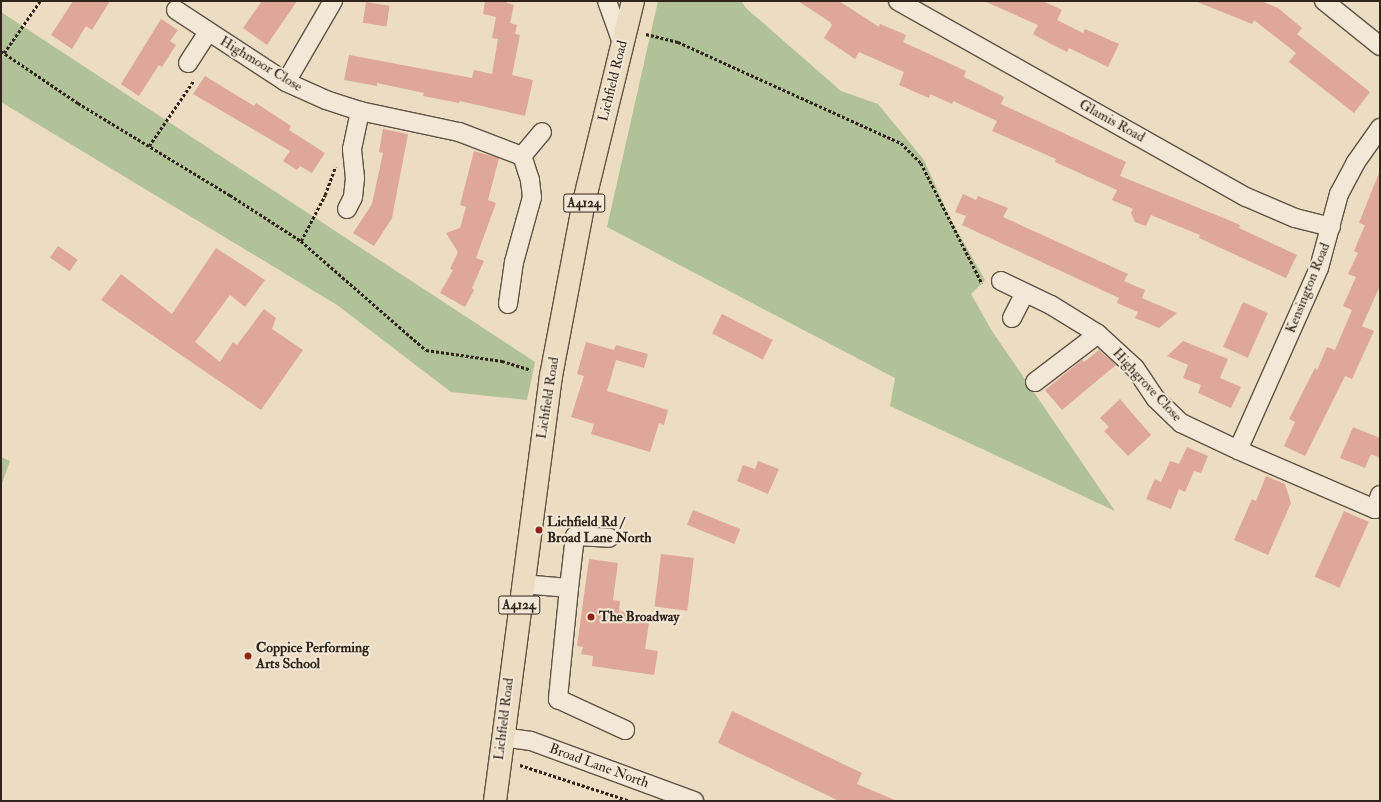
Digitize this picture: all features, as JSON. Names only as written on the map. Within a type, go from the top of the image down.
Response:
[{"type":"main road","name":"Lichfield Road","points":[[494,801],[551,376],[583,206],[633,1]]},
{"type":"street","points":[[286,82],[333,1]]},
{"type":"street","points":[[607,1],[624,38]]},
{"type":"street","name":"Glamis Road","points":[[898,1],[1246,197],[1296,218],[1331,227]]},
{"type":"street","points":[[1324,1],[1380,46]]},
{"type":"street","name":"Highmoor Close","points":[[176,10],[286,82],[326,100],[360,111],[459,132],[522,156]]},
{"type":"street","name":"Highmoor Close","points":[[188,63],[208,32]]},
{"type":"street","points":[[346,208],[353,197],[355,178],[352,149],[360,111]]},
{"type":"street","name":"Kensington Road","points":[[1238,450],[1319,268],[1339,194],[1356,162],[1380,128]]},
{"type":"street","points":[[508,304],[514,262],[530,206],[530,180],[522,156],[542,132]]},
{"type":"street","name":"Highgrove Close","points":[[1001,281],[1052,305],[1098,334],[1135,368],[1156,399],[1181,423],[1238,450],[1375,508],[1380,495]]},
{"type":"street","points":[[1012,318],[1025,293]]},
{"type":"street","points":[[1035,382],[1098,334]]},
{"type":"street","points":[[609,538],[575,536],[558,700],[625,730]]},
{"type":"street","points":[[522,584],[569,588]]},
{"type":"street","name":"Broad Lane North","points":[[502,737],[531,741],[694,801]]},
{"type":"path","points":[[4,53],[40,1]]},
{"type":"path","points":[[624,38],[659,36],[678,42],[901,143],[921,163],[986,292],[1001,281]]},
{"type":"path","points":[[1,51],[78,103],[230,194],[301,241],[426,350],[502,361],[551,376]]},
{"type":"path","points":[[149,146],[200,70],[188,63]]},
{"type":"path","points":[[301,241],[325,196],[342,145],[352,149]]},
{"type":"path","points":[[500,759],[630,801]]},
{"type":"green space","points":[[658,1],[741,1],[747,9],[841,91],[878,104],[924,160],[950,218],[985,280],[971,294],[992,331],[1115,511],[890,406],[895,378],[607,227]]},
{"type":"green space","points":[[1,12],[535,362],[527,400],[451,392],[337,305],[1,102]]},
{"type":"green space","points":[[1,457],[10,461],[1,486]]},
{"type":"building","points":[[73,1],[110,1],[92,30],[86,26],[72,49],[51,35]]},
{"type":"building","points":[[262,1],[297,1],[267,45],[243,28]]},
{"type":"building","points":[[485,1],[507,1],[507,3],[514,5],[510,23],[517,25],[515,34],[520,35],[512,75],[533,80],[525,116],[460,101],[459,103],[423,96],[424,93],[377,83],[377,86],[344,80],[349,55],[472,78],[474,70],[492,74],[498,39],[492,38],[496,17],[483,14]]},
{"type":"building","points":[[798,1],[839,1],[879,27],[880,24],[906,35],[903,42],[966,71],[964,77],[1004,97],[1001,104],[1126,162],[1120,176],[1240,225],[1239,228],[1297,255],[1286,278],[1199,238],[1200,235],[1151,215],[1146,226],[1135,222],[1131,213],[1133,209],[1112,200],[1117,190],[1055,162],[1056,159],[992,131],[997,121],[953,101],[952,104],[930,94],[929,98],[899,85],[904,72],[859,52],[855,59],[824,38],[832,25],[830,22]]},
{"type":"building","points":[[984,1],[1043,1],[1062,10],[1057,20],[1083,33],[1085,29],[1119,44],[1108,67],[1069,48],[1067,52],[1051,44],[1033,34],[1038,25]]},
{"type":"building","points":[[1195,1],[1261,1],[1278,8],[1302,28],[1297,34],[1370,92],[1354,113],[1289,62],[1296,53],[1254,20],[1252,24]]},
{"type":"building","points":[[366,2],[390,6],[386,26],[363,23]]},
{"type":"building","points":[[161,19],[178,30],[170,41],[176,45],[162,67],[159,65],[139,96],[121,84]]},
{"type":"building","points":[[205,76],[254,106],[256,103],[291,126],[289,130],[325,153],[312,173],[300,166],[297,170],[283,161],[290,151],[193,94]]},
{"type":"building","points":[[383,129],[408,134],[392,218],[374,246],[353,233],[372,204],[383,153],[379,152]]},
{"type":"building","points":[[474,151],[499,158],[488,200],[496,203],[476,258],[484,261],[472,288],[474,290],[465,307],[440,293],[453,270],[450,269],[458,252],[446,233],[460,228],[466,207],[460,205]]},
{"type":"building","points":[[1379,173],[1380,286],[1362,326],[1374,331],[1352,379],[1345,376],[1305,456],[1284,446],[1295,422],[1289,419],[1315,368],[1317,370],[1327,347],[1335,350],[1352,310],[1343,306],[1356,277],[1348,274],[1358,253],[1354,251],[1365,225],[1359,223]]},
{"type":"building","points":[[963,194],[976,200],[978,196],[1008,208],[1003,217],[1128,274],[1124,281],[1145,290],[1142,298],[1177,313],[1159,328],[1135,318],[1138,312],[1117,303],[1119,298],[962,225],[966,216],[955,212]]},
{"type":"building","points":[[58,246],[78,260],[70,271],[50,257]]},
{"type":"building","points":[[216,248],[265,280],[245,307],[230,295],[195,342],[220,362],[233,342],[237,345],[264,309],[276,318],[272,329],[303,350],[261,410],[101,300],[121,274],[172,314]]},
{"type":"building","points":[[1243,302],[1268,313],[1248,358],[1223,347]]},
{"type":"building","points":[[722,314],[773,340],[763,359],[712,334]]},
{"type":"building","points":[[1183,341],[1228,359],[1220,378],[1241,387],[1231,408],[1198,393],[1201,385],[1183,378],[1188,365],[1167,356]]},
{"type":"building","points":[[586,342],[614,350],[616,345],[648,354],[644,368],[616,360],[607,391],[668,410],[664,425],[659,423],[650,452],[591,434],[594,424],[571,417],[584,376],[577,374]]},
{"type":"building","points":[[1099,350],[1116,365],[1062,410],[1045,390],[1082,360],[1084,362]]},
{"type":"building","points":[[1120,399],[1151,435],[1128,456],[1104,431],[1109,427],[1100,418]]},
{"type":"building","points":[[1353,427],[1380,438],[1380,458],[1371,454],[1365,468],[1340,458]]},
{"type":"building","points":[[1187,447],[1208,456],[1201,473],[1194,471],[1185,492],[1179,489],[1171,509],[1146,499],[1155,479],[1161,482],[1170,461],[1179,464]]},
{"type":"building","points":[[758,461],[779,469],[768,494],[737,481],[743,465],[755,469]]},
{"type":"building","points":[[1266,476],[1285,484],[1291,503],[1268,555],[1234,540],[1252,499],[1256,501]]},
{"type":"building","points":[[693,510],[740,529],[734,544],[687,525]]},
{"type":"building","points":[[1344,511],[1369,522],[1339,588],[1315,577]]},
{"type":"building","points":[[661,554],[694,558],[687,611],[655,607]]},
{"type":"building","points":[[589,559],[618,563],[613,600],[620,601],[619,611],[650,616],[645,649],[658,651],[654,675],[592,666],[593,656],[581,654],[583,647],[577,646]]},
{"type":"building","points":[[732,711],[862,773],[857,784],[897,801],[839,801],[718,743]]},
{"type":"place","name":"Lichfield Rd / Broad Lane North","points":[[539,530]]},
{"type":"place","name":"The Broadway","points":[[591,617]]},
{"type":"place","name":"Coppice Performing Arts School","points":[[248,656]]}]
